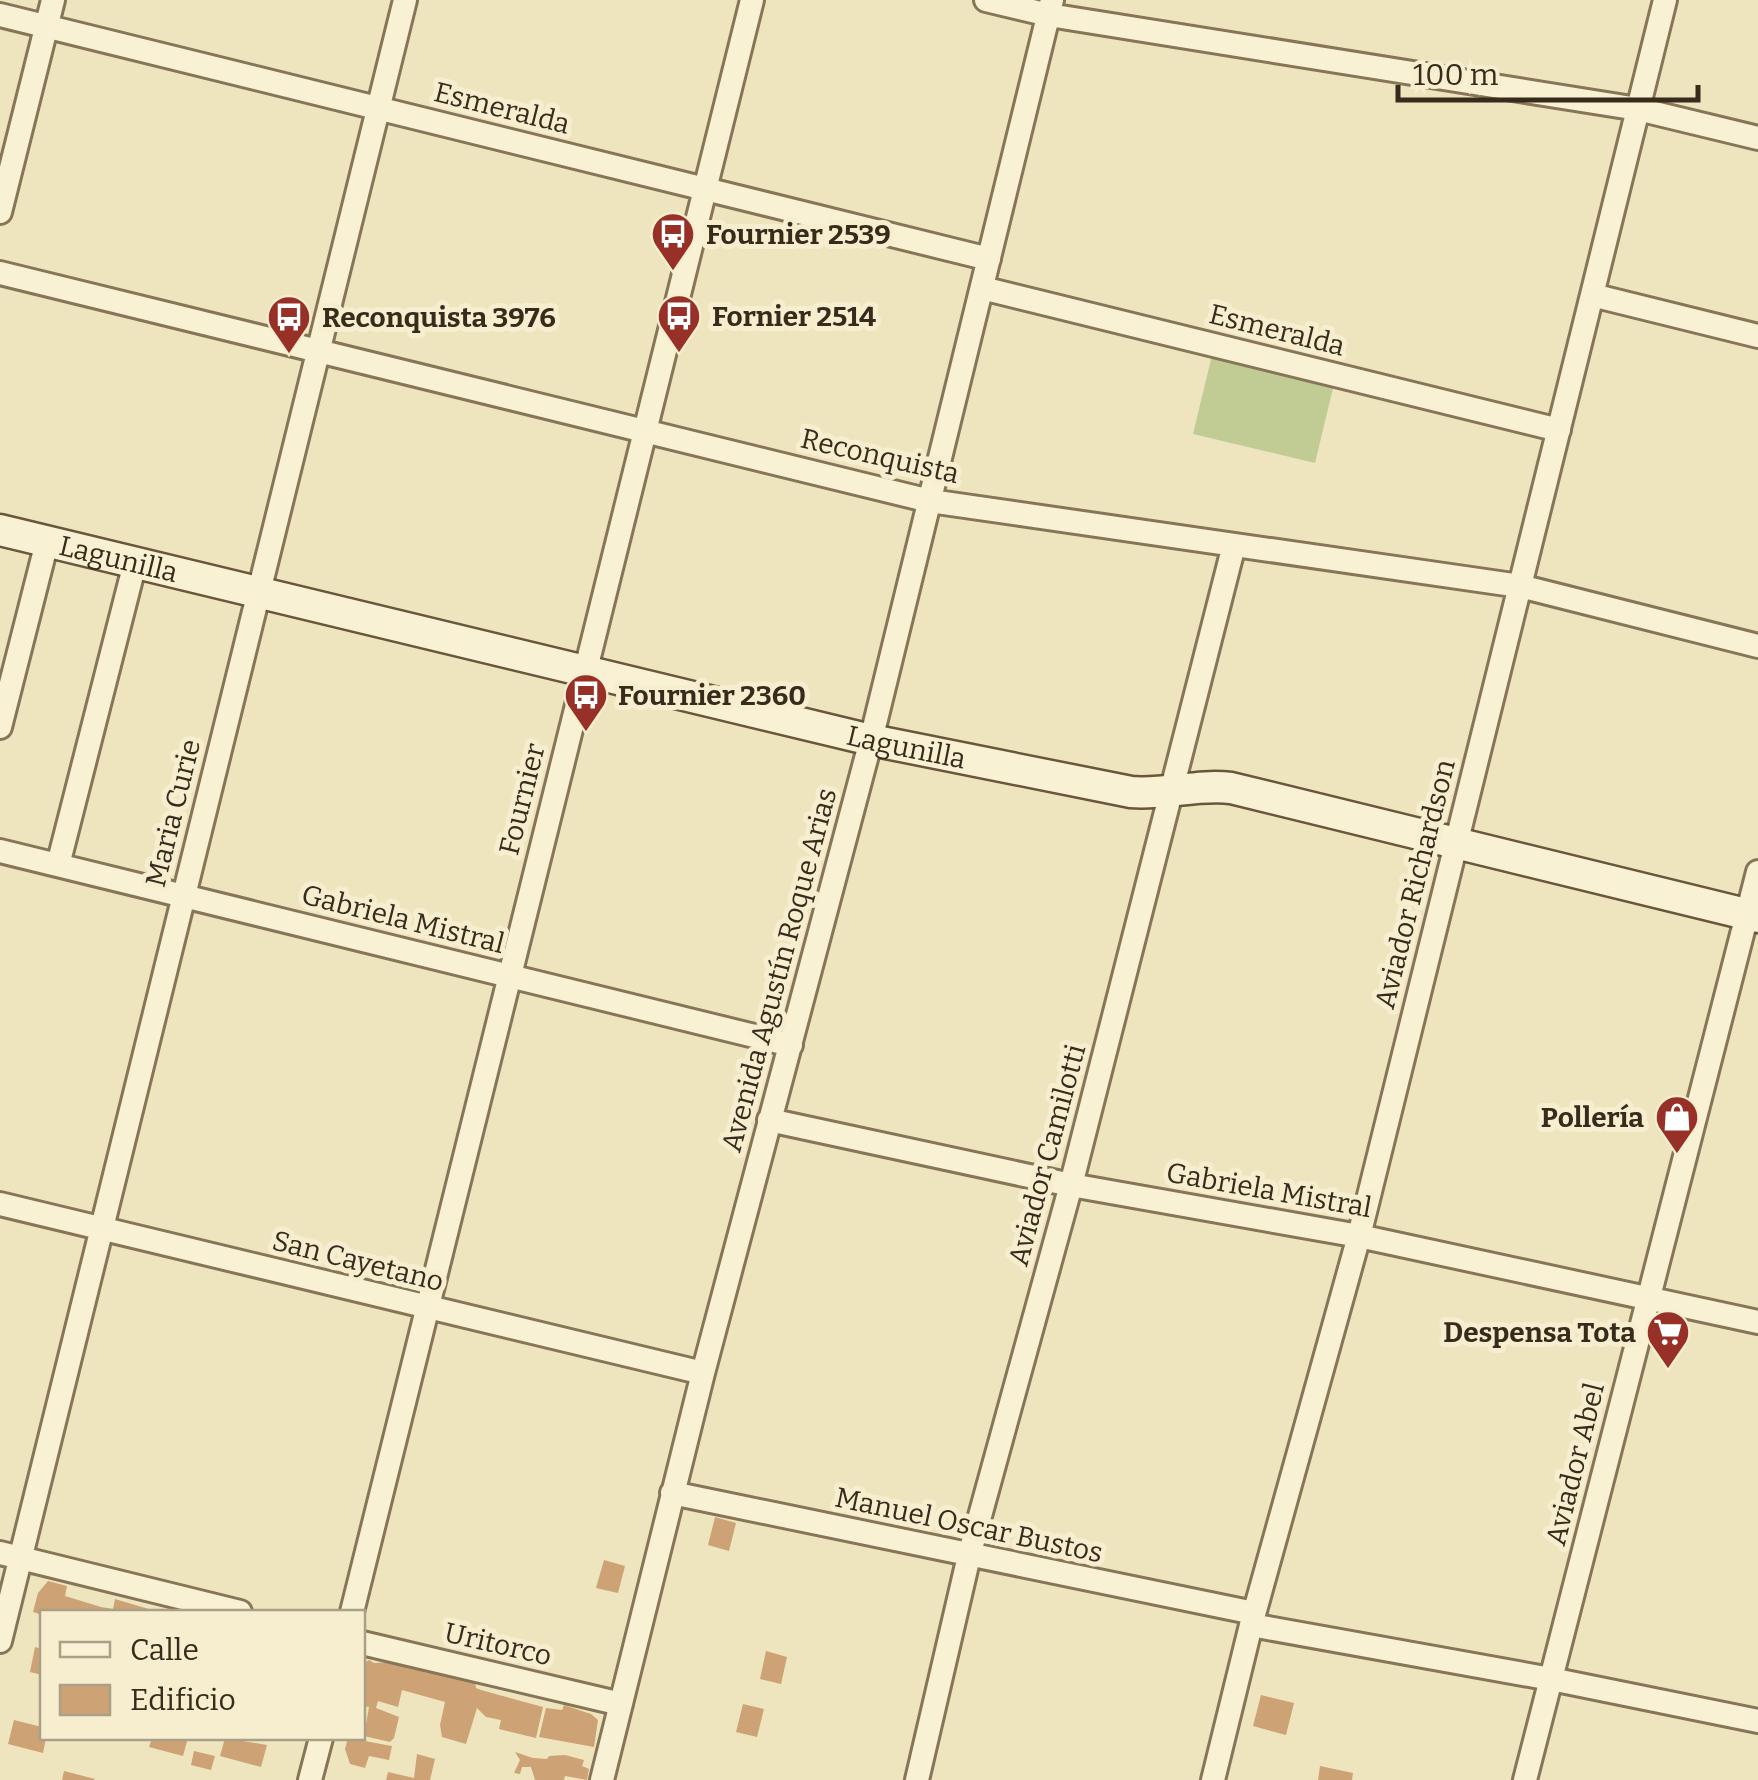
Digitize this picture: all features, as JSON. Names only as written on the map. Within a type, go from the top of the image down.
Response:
[{"type":"main road","name":"Lagunilla","points":[[0,530],[871,740],[1131,792],[1206,785],[1230,788],[1753,916]]},
{"type":"street","points":[[0,212],[52,0]]},
{"type":"street","name":"Maria Curie","points":[[0,1641],[10,1556],[102,1229],[405,0]]},
{"type":"street","name":"Fournier","points":[[352,1610],[752,0]]},
{"type":"street","points":[[986,0],[1638,109],[1758,138]]},
{"type":"street","name":"Aviador Richardson","points":[[1213,1780],[1252,1619],[1358,1236],[1665,0]]},
{"type":"street","name":"Avenida Agustín Roque Arias","points":[[602,1780],[703,1373],[871,740],[1050,8]]},
{"type":"street","name":"Esmeralda","points":[[0,15],[989,259]]},
{"type":"street","name":"Reconquista","points":[[0,273],[930,501],[1520,586],[1758,646]]},
{"type":"street","name":"Esmeralda","points":[[982,288],[1558,430]]},
{"type":"street","points":[[1592,295],[1758,336]]},
{"type":"street","points":[[0,727],[48,542]]},
{"type":"street","name":"Aviador Camilotti","points":[[917,1780],[969,1556],[1072,1184],[1234,545]]},
{"type":"street","points":[[58,865],[135,563]]},
{"type":"street","name":"Gabriela Mistral","points":[[0,851],[791,1045]]},
{"type":"street","name":"Aviador Abel","points":[[1525,1780],[1649,1298],[1753,916],[1758,872]]},
{"type":"street","name":"Gabriela Mistral","points":[[770,1120],[1072,1184],[1358,1236],[1758,1322]]},
{"type":"street","name":"San Cayetano","points":[[0,1204],[703,1373]]},
{"type":"street","name":"Manuel Oscar Bustos","points":[[672,1493],[1252,1619],[1758,1721]]},
{"type":"street","points":[[10,1556],[232,1610]]},
{"type":"street","name":"Uritorco","points":[[365,1644],[620,1704]]},
{"type":"street","points":[[310,1780],[320,1740]]},
{"type":"green space","points":[[1212,355],[1334,384],[1315,463],[1193,434]]},
{"type":"building","points":[[715,1517],[736,1523],[729,1551],[708,1545]]},
{"type":"building","points":[[604,1560],[625,1566],[618,1593],[596,1588]]},
{"type":"building","points":[[48,1581],[67,1586],[65,1596],[101,1607],[113,1609],[115,1599],[152,1610],[40,1610],[40,1614],[33,1612],[38,1593]]},
{"type":"building","points":[[35,1647],[40,1648],[40,1674],[30,1672]]},
{"type":"building","points":[[766,1651],[787,1657],[781,1684],[760,1679]]},
{"type":"building","points":[[365,1662],[421,1667],[423,1671],[475,1682],[481,1690],[543,1707],[536,1738],[499,1729],[501,1720],[486,1717],[477,1708],[466,1744],[442,1737],[440,1725],[445,1702],[402,1690],[398,1707],[378,1701],[376,1708],[399,1717],[394,1738],[390,1742],[365,1736],[369,1707],[365,1706]]},
{"type":"building","points":[[1261,1695],[1294,1703],[1286,1735],[1253,1726]]},
{"type":"building","points":[[743,1704],[764,1709],[757,1737],[736,1732]]},
{"type":"building","points":[[564,1705],[598,1720],[594,1747],[539,1737],[546,1708],[562,1710]]},
{"type":"building","points":[[14,1720],[40,1726],[40,1740],[46,1740],[43,1753],[8,1744]]},
{"type":"building","points":[[151,1740],[187,1740],[183,1756],[149,1747]]},
{"type":"building","points":[[224,1740],[267,1745],[261,1767],[220,1756]]},
{"type":"building","points":[[347,1740],[392,1746],[389,1760],[369,1756],[365,1768],[350,1764],[345,1749]]},
{"type":"building","points":[[194,1751],[215,1756],[211,1770],[191,1765]]},
{"type":"building","points":[[515,1752],[533,1758],[565,1755],[584,1760],[582,1766],[589,1769],[587,1780],[565,1776],[564,1780],[535,1780],[531,1767],[514,1773],[520,1760]]},
{"type":"building","points":[[417,1754],[435,1759],[430,1780],[386,1780],[388,1772],[414,1778]]},
{"type":"building","points":[[1320,1766],[1353,1773],[1352,1780],[1318,1780]]},
{"type":"building","points":[[64,1771],[95,1779],[62,1780]]},
{"type":"place","name":"Fournier 2539","points":[[673,272]]},
{"type":"place","name":"Fornier 2514","points":[[679,354]]},
{"type":"place","name":"Reconquista 3976","points":[[289,355]]},
{"type":"place","name":"Fournier 2360","points":[[586,733]]},
{"type":"place","name":"Pollería","points":[[1677,1155]]},
{"type":"place","name":"Despensa Tota","points":[[1668,1370]]}]
